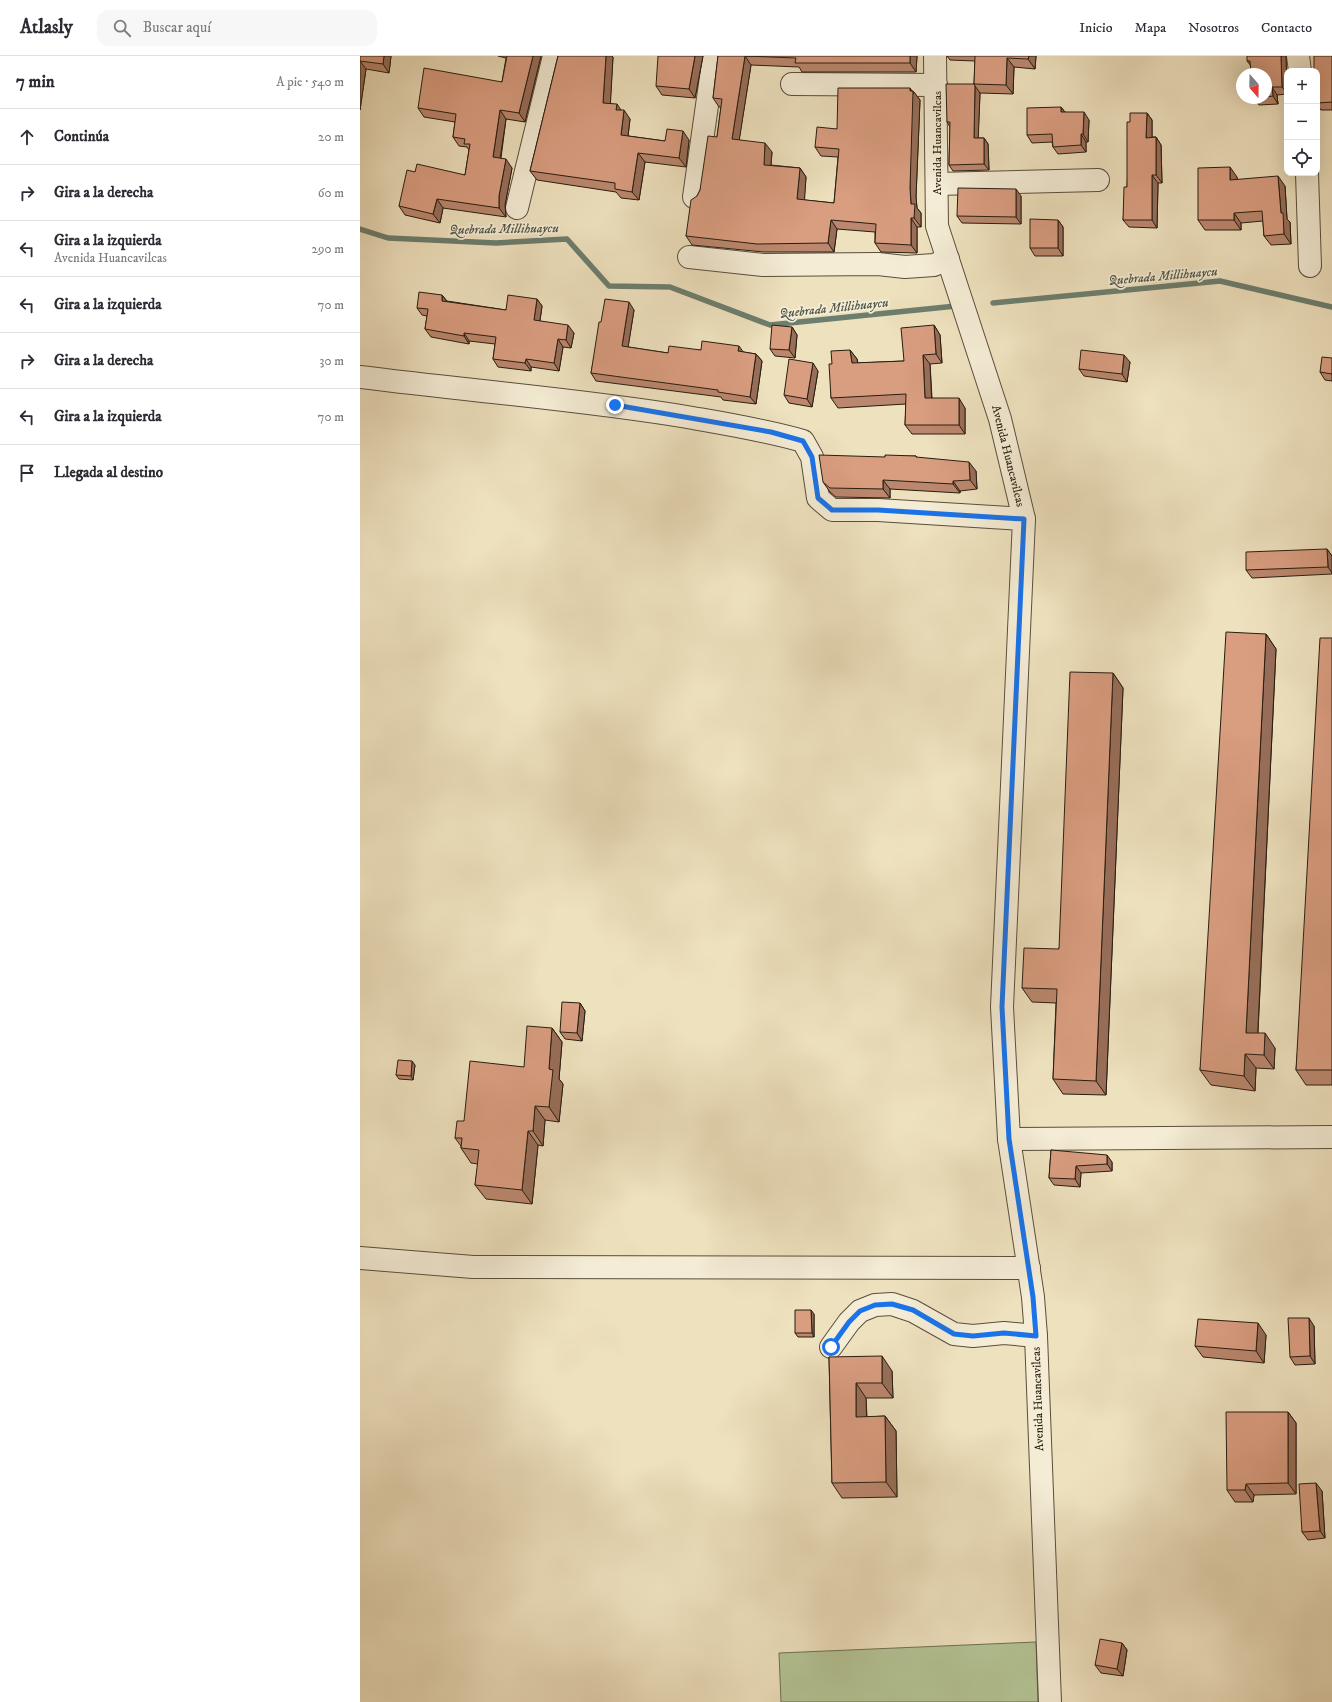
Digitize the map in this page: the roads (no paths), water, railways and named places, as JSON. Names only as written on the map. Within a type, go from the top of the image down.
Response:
[{"type":"street","points":[[517,208],[554,56]]},
{"type":"street","points":[[694,196],[714,56]]},
{"type":"street","name":"Avenida Huancavilcas","points":[[935,56],[937,226],[1000,420],[1024,519],[1002,1007],[1009,1139],[1029,1268],[1036,1336],[1050,1702]]},
{"type":"street","points":[[1298,56],[1300,68]]},
{"type":"street","points":[[792,84],[936,85]]},
{"type":"street","points":[[1307,176],[1310,266]]},
{"type":"street","points":[[937,184],[1098,180]]},
{"type":"street","points":[[689,257],[763,265],[878,264],[905,267],[934,265],[948,259]]},
{"type":"street","points":[[360,377],[454,389],[615,405],[771,432],[803,441],[812,457],[818,498],[832,510],[878,510],[1024,519]]},
{"type":"street","points":[[1009,1139],[1332,1137]]},
{"type":"street","points":[[360,1258],[473,1267],[1029,1268]]},
{"type":"street","points":[[831,1347],[849,1322],[860,1311],[875,1305],[892,1304],[913,1310],[954,1334],[973,1336],[1004,1333],[1036,1336]]},
{"type":"waterway","name":"Quebrada Millihuaycu","points":[[360,229],[388,238],[496,243],[567,239],[609,286],[670,287],[770,325],[956,306]]},
{"type":"waterway","name":"Quebrada Millihuaycu","points":[[993,303],[1220,281],[1332,307]]}]
